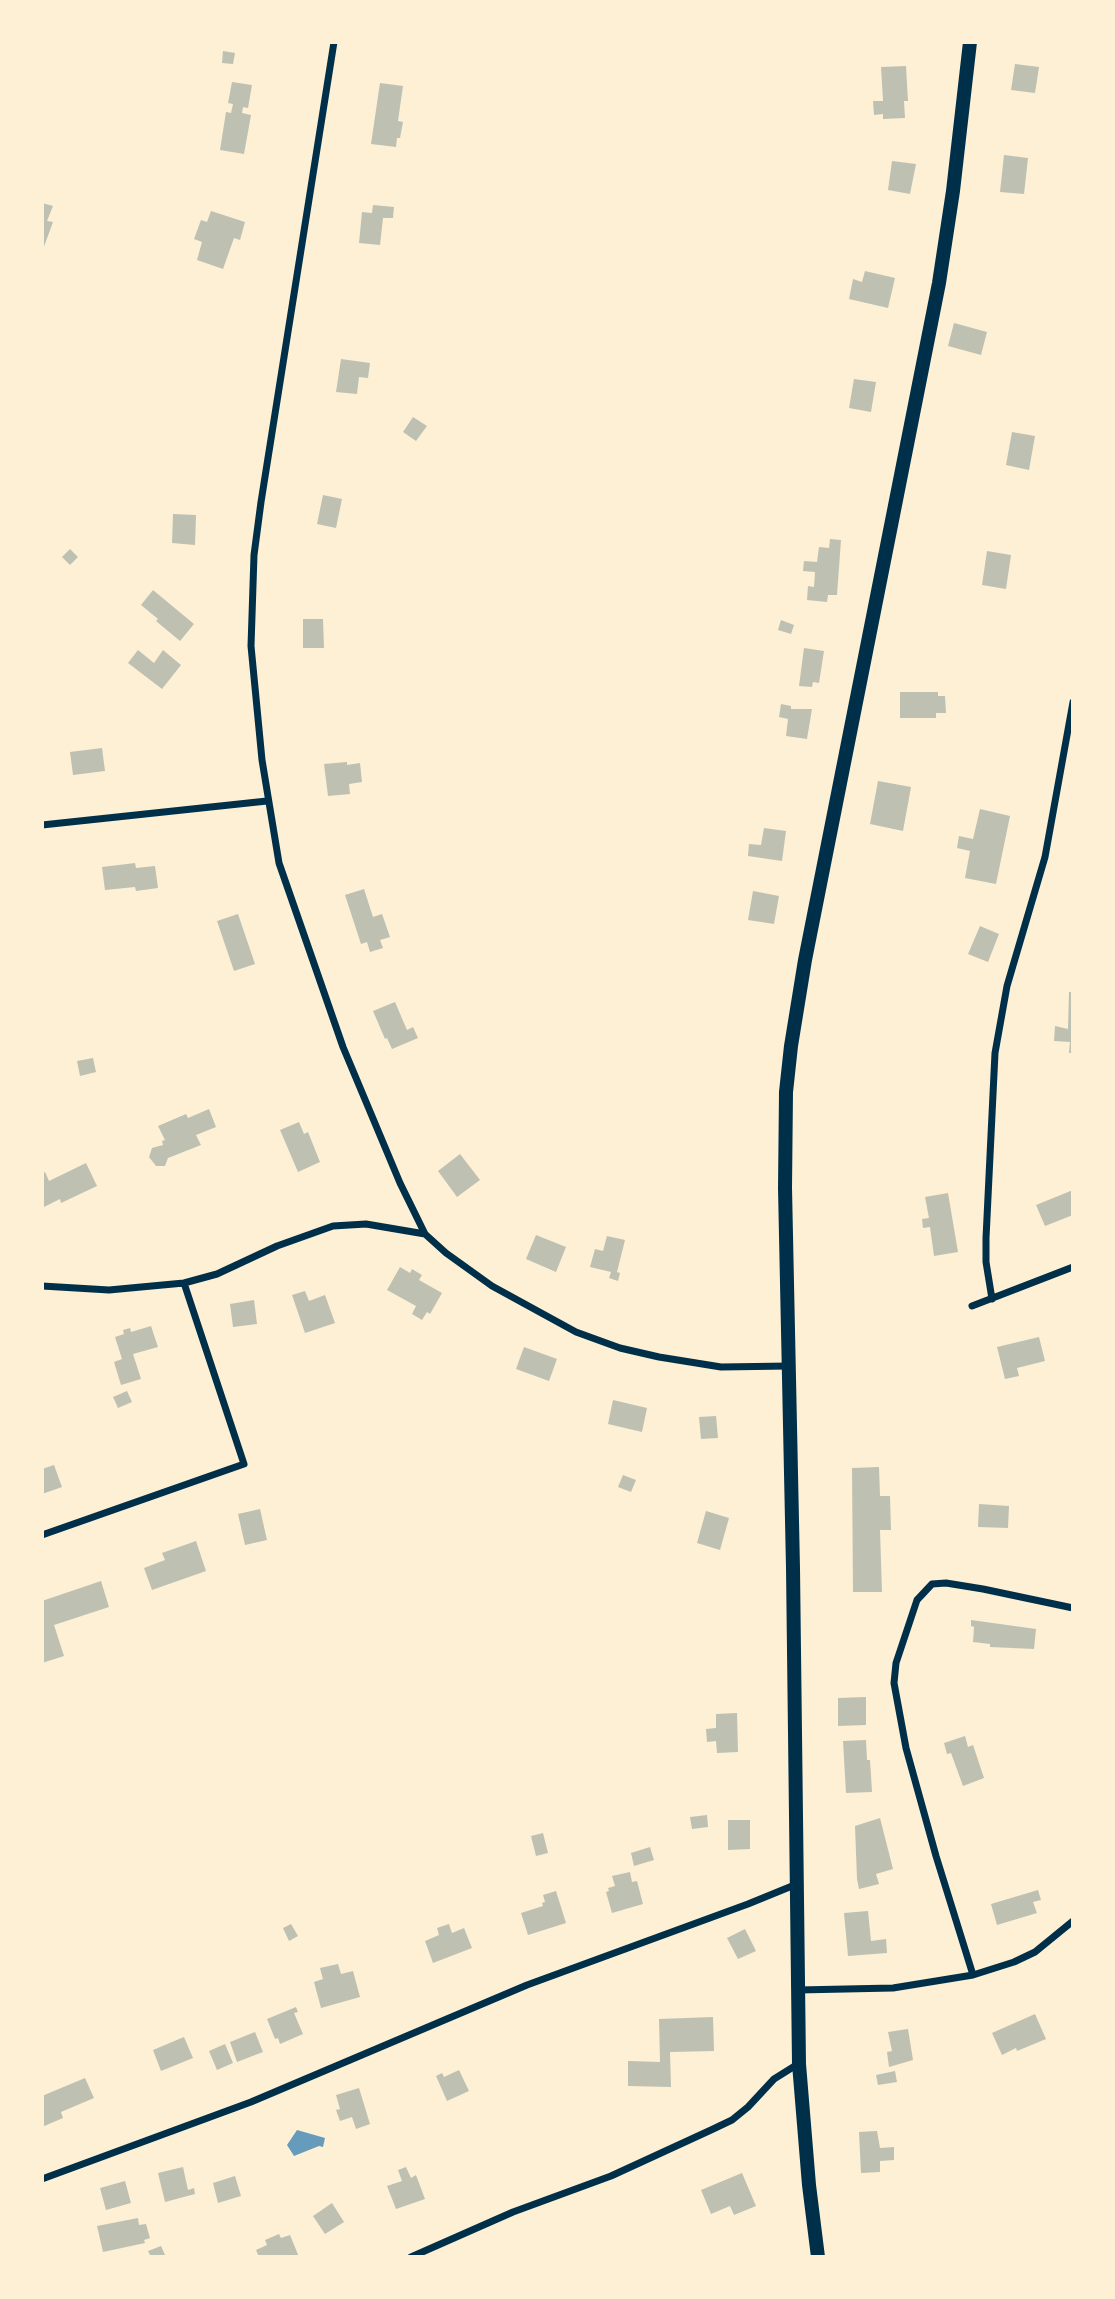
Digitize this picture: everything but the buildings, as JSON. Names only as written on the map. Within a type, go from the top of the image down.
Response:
[{"type":"main road","points":[[818,2257],[799,2064],[785,1188],[786,1092],[804,960],[939,283],[953,191],[970,42]]},
{"type":"street","points":[[334,42],[254,555],[251,646],[268,801],[279,863],[343,1047],[400,1183],[425,1234],[446,1253],[492,1286],[576,1332],[620,1348],[720,1367],[789,1366]]},
{"type":"street","points":[[992,1298],[986,1262],[986,1238],[996,1041],[1010,975],[1045,857],[1073,702]]},
{"type":"street","points":[[42,825],[268,801]]},
{"type":"street","points":[[42,1286],[109,1290],[184,1283],[217,1274],[277,1246],[333,1226],[366,1224],[425,1234]]},
{"type":"street","points":[[972,1306],[1073,1267]]},
{"type":"street","points":[[42,1535],[244,1464],[184,1283]]},
{"type":"street","points":[[972,1975],[906,1748],[895,1691],[896,1663],[917,1600],[927,1588],[939,1583],[962,1585],[1073,1608]]},
{"type":"street","points":[[42,2179],[251,2102],[527,1985],[797,1884]]},
{"type":"street","points":[[797,1990],[893,1988],[972,1975],[1014,1962],[1035,1952],[1073,1921]]},
{"type":"street","points":[[411,2257],[513,2212],[611,2176],[732,2120],[774,2080],[799,2064]]},
{"type":"water","points":[[297,2130],[325,2138],[323,2147],[319,2146],[294,2156],[287,2145]]}]
